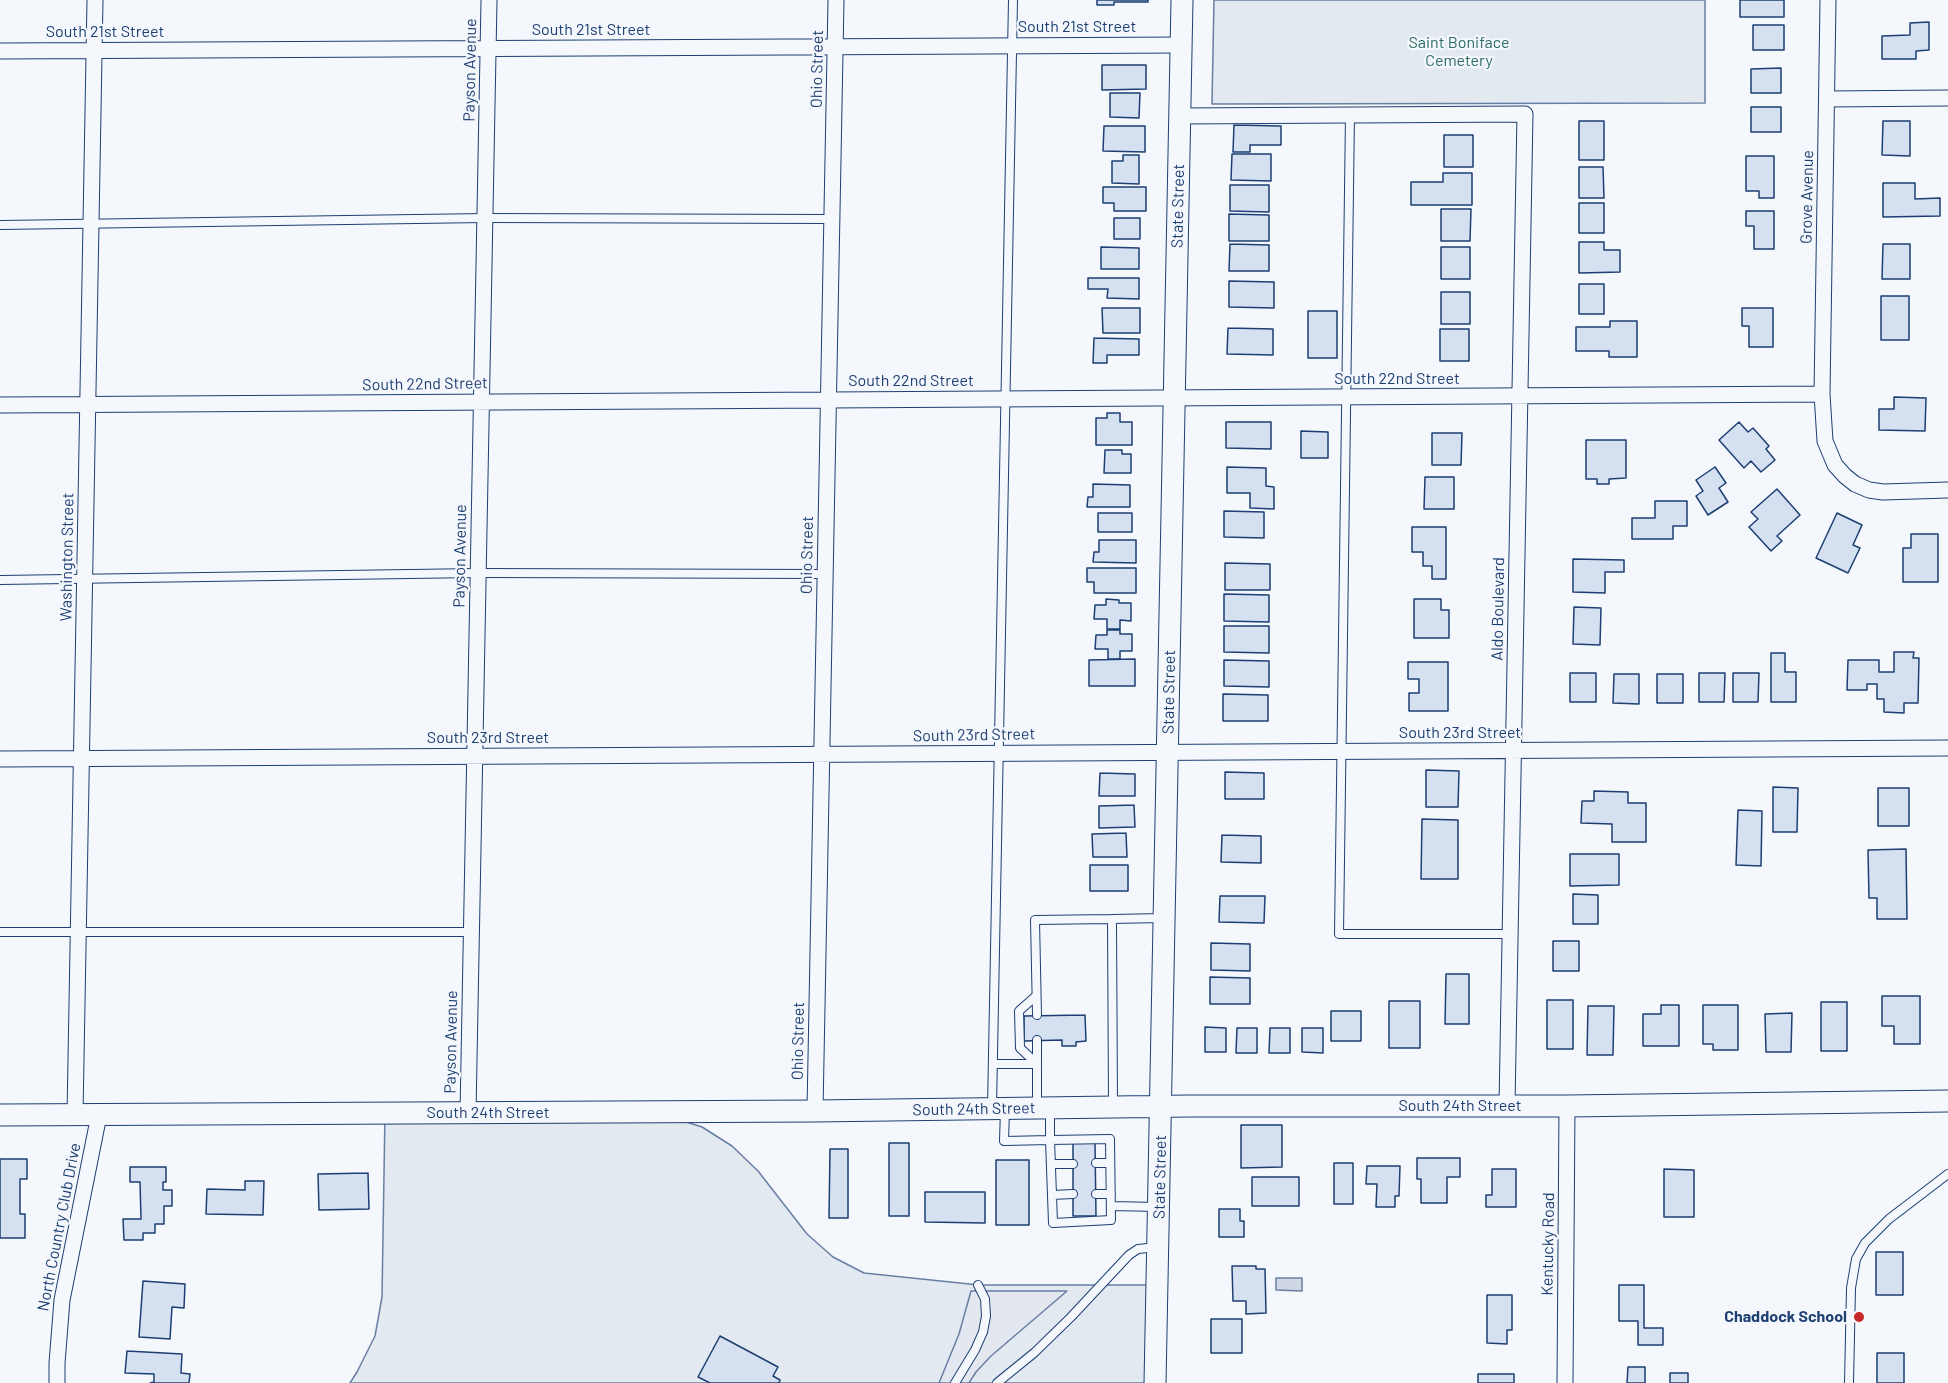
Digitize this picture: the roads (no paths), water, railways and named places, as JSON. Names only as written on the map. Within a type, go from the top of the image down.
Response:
[{"type":"street","name":"Washington Street","points":[[75,1115],[95,0]]},
{"type":"street","name":"Payson Avenue","points":[[468,1113],[489,0]]},
{"type":"street","name":"Ohio Street","points":[[814,1111],[836,0]]},
{"type":"street","name":"State Street","points":[[1155,1383],[1182,0]]},
{"type":"street","name":"Grove Avenue","points":[[1828,0],[1822,394],[1825,441],[1835,465],[1845,476],[1869,490],[1883,492],[1948,490]]},
{"type":"street","name":"South 21st Street","points":[[0,51],[1182,45]]},
{"type":"street","points":[[1827,99],[1948,98]]},
{"type":"street","name":"Aldo Boulevard","points":[[1350,115],[1525,114],[1507,1106]]},
{"type":"street","points":[[1180,116],[1350,115]]},
{"type":"street","name":"South 22nd Street","points":[[0,405],[1822,394]]},
{"type":"street","points":[[1928,491],[1948,500]]},
{"type":"street","name":"South 23rd Street","points":[[0,759],[1948,748]]},
{"type":"street","name":"South 24th Street","points":[[0,1115],[814,1111],[1161,1106],[1567,1106],[1948,1101]]},
{"type":"street","name":"Kentucky Road","points":[[1565,1383],[1567,1106]]},
{"type":"street","name":"North Country Club Drive","points":[[57,1383],[62,1300],[99,1114]]},
{"type":"lane","points":[[1013,0],[993,1064],[1004,1141],[1050,1140],[1110,1139],[1111,1220],[1053,1223],[1050,1140],[1037,1064],[1037,1040]]},
{"type":"lane","points":[[1350,115],[1339,934],[1510,934]]},
{"type":"lane","points":[[0,225],[485,218],[832,219]]},
{"type":"lane","points":[[0,580],[478,573],[825,574]]},
{"type":"lane","points":[[1037,1016],[1035,920],[1165,918]]},
{"type":"lane","points":[[1112,919],[1113,1107]]},
{"type":"lane","points":[[0,932],[471,932]]},
{"type":"lane","points":[[1036,996],[1019,1011],[1020,1048],[1037,1064]]},
{"type":"lane","points":[[993,1064],[1037,1064]]},
{"type":"lane","points":[[1096,1163],[1110,1163]]},
{"type":"lane","points":[[1051,1164],[1073,1164]]},
{"type":"lane","points":[[1849,1383],[1851,1288],[1856,1259],[1864,1244],[1889,1219],[1948,1174]]},
{"type":"lane","points":[[1052,1195],[1073,1194]]},
{"type":"lane","points":[[1096,1194],[1111,1194]]},
{"type":"lane","points":[[1111,1206],[1159,1207]]},
{"type":"lane","points":[[997,1383],[1034,1353],[1129,1256],[1138,1249],[1158,1247]]},
{"type":"lane","points":[[956,1383],[983,1332],[986,1316],[985,1299],[978,1285]]},
{"type":"place","name":"Chaddock School","points":[[1859,1317]]},
{"type":"park label","name":"Saint Boniface Cemetery","points":[[1459,52]]}]
